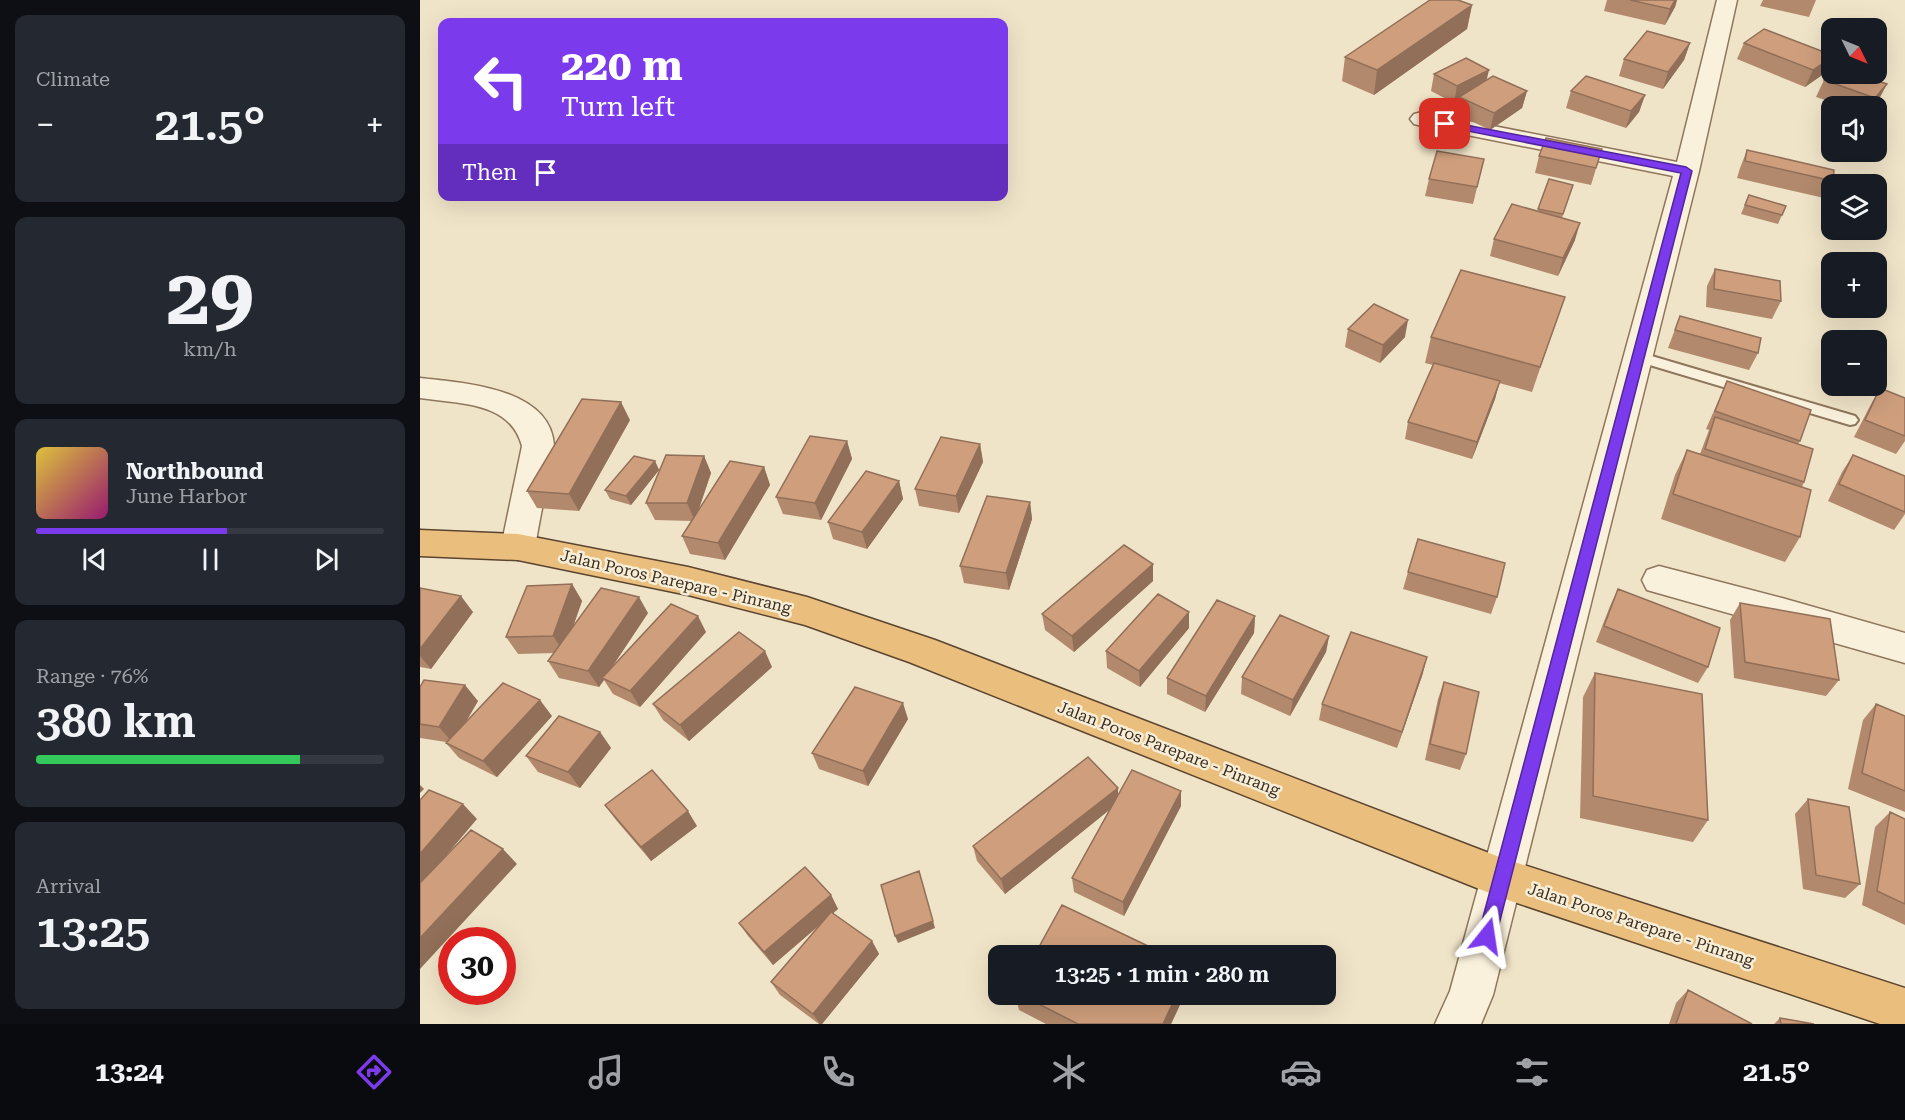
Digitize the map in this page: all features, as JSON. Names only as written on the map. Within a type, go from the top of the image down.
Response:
[{"type":"highway","name":"Jalan Poros Parepare - Pinrang","points":[[420,543],[518,547],[688,581],[817,615],[922,651],[1502,878],[1905,1010]]},
{"type":"street","points":[[1458,1024],[1471,995],[1502,878],[1686,171],[1727,0]]},
{"type":"street","points":[[1422,119],[1686,171]]},
{"type":"street","points":[[420,388],[493,399],[526,416],[536,430],[538,446],[518,547]]},
{"type":"street","points":[[1659,580],[1782,612],[1905,648]]},
{"type":"lane","points":[[1638,357],[1850,420]]},
{"type":"building","points":[[1430,0],[1458,0],[1472,5],[1377,70],[1345,57]]},
{"type":"building","points":[[1630,0],[1675,0],[1670,9]]},
{"type":"building","points":[[1764,29],[1821,51],[1821,65],[1813,70],[1744,43]]},
{"type":"building","points":[[1647,31],[1690,43],[1668,72],[1624,59]]},
{"type":"building","points":[[1466,58],[1489,70],[1457,86],[1434,74]]},
{"type":"building","points":[[1493,76],[1527,91],[1494,113],[1459,97]]},
{"type":"building","points":[[1586,76],[1645,95],[1631,111],[1571,91]]},
{"type":"building","points":[[1835,84],[1887,84],[1877,96],[1869,96]]},
{"type":"building","points":[[1546,138],[1602,149],[1596,168],[1539,156]]},
{"type":"building","points":[[1747,150],[1834,170],[1834,174],[1821,174],[1821,178],[1745,161]]},
{"type":"building","points":[[1437,151],[1484,159],[1477,187],[1429,179]]},
{"type":"building","points":[[1549,179],[1573,185],[1563,214],[1538,209]]},
{"type":"building","points":[[1749,195],[1786,206],[1782,215],[1745,205]]},
{"type":"building","points":[[1512,204],[1580,223],[1563,258],[1494,239]]},
{"type":"building","points":[[1715,269],[1780,281],[1781,301],[1714,289]]},
{"type":"building","points":[[1461,270],[1565,297],[1540,367],[1431,337]]},
{"type":"building","points":[[1374,304],[1408,320],[1383,345],[1348,329]]},
{"type":"building","points":[[1680,316],[1761,338],[1758,353],[1675,330]]},
{"type":"building","points":[[1434,363],[1500,381],[1477,442],[1408,422]]},
{"type":"building","points":[[1727,381],[1811,410],[1800,441],[1715,411]]},
{"type":"building","points":[[1887,391],[1905,398],[1905,436],[1865,420],[1876,396],[1887,396]]},
{"type":"building","points":[[582,399],[621,402],[569,494],[527,491]]},
{"type":"building","points":[[1715,417],[1813,449],[1804,482],[1705,449]]},
{"type":"building","points":[[810,436],[847,441],[815,503],[776,497]]},
{"type":"building","points":[[941,437],[980,444],[956,496],[915,489]]},
{"type":"building","points":[[1687,450],[1811,490],[1800,537],[1673,494]]},
{"type":"building","points":[[666,455],[704,456],[687,503],[646,503]]},
{"type":"building","points":[[1853,455],[1905,476],[1905,512],[1839,484]]},
{"type":"building","points":[[634,456],[655,461],[626,496],[605,490]]},
{"type":"building","points":[[730,461],[764,467],[718,543],[682,536]]},
{"type":"building","points":[[866,471],[899,481],[862,532],[828,522]]},
{"type":"building","points":[[987,496],[1030,502],[1006,573],[960,566]]},
{"type":"building","points":[[1418,539],[1505,563],[1497,597],[1408,572]]},
{"type":"building","points":[[1124,545],[1153,564],[1072,636],[1042,614]]},
{"type":"building","points":[[572,584],[553,636],[506,637],[527,586]]},
{"type":"building","points":[[420,588],[461,596],[420,649]]},
{"type":"building","points":[[601,588],[639,597],[588,671],[548,661]]},
{"type":"building","points":[[1618,589],[1720,628],[1708,667],[1604,626]]},
{"type":"building","points":[[1158,594],[1189,612],[1139,671],[1106,651]]},
{"type":"building","points":[[1217,600],[1255,616],[1206,696],[1167,678]]},
{"type":"building","points":[[1740,603],[1830,619],[1839,680],[1745,662]]},
{"type":"building","points":[[671,604],[698,616],[630,691],[602,678]]},
{"type":"building","points":[[1280,615],[1329,636],[1293,700],[1242,677]]},
{"type":"building","points":[[739,632],[765,651],[680,725],[653,704]]},
{"type":"building","points":[[1351,632],[1427,657],[1402,732],[1322,704]]},
{"type":"building","points":[[1595,673],[1702,694],[1708,820],[1593,796]]},
{"type":"building","points":[[424,680],[465,685],[439,727],[420,724],[420,687]]},
{"type":"building","points":[[1444,682],[1479,692],[1466,754],[1430,744]]},
{"type":"building","points":[[503,683],[540,700],[483,761],[446,743]]},
{"type":"building","points":[[855,687],[903,703],[863,771],[812,753]]},
{"type":"building","points":[[1876,704],[1905,716],[1905,791],[1862,773]]},
{"type":"building","points":[[559,716],[600,732],[568,772],[526,756]]},
{"type":"building","points":[[1088,757],[1118,788],[1001,879],[973,846]]},
{"type":"building","points":[[652,770],[688,811],[641,847],[605,805]]},
{"type":"building","points":[[1132,770],[1181,791],[1123,902],[1072,878]]},
{"type":"building","points":[[429,790],[463,804],[420,854],[420,800]]},
{"type":"building","points":[[1808,799],[1849,807],[1860,884],[1816,875]]},
{"type":"building","points":[[1890,812],[1905,819],[1905,904],[1877,891]]},
{"type":"building","points":[[471,830],[503,849],[420,938],[420,883]]},
{"type":"building","points":[[805,867],[831,895],[764,952],[739,923]]},
{"type":"building","points":[[919,871],[933,921],[895,936],[881,885]]},
{"type":"building","points":[[1062,905],[1146,945],[1040,945]]},
{"type":"building","points":[[831,912],[872,941],[813,1014],[771,982]]},
{"type":"building","points":[[1688,990],[1752,1024],[1676,1024]]},
{"type":"building","points":[[1041,1005],[1172,1005],[1163,1024],[1078,1024]]},
{"type":"building","points":[[1780,1018],[1814,1024],[1781,1024]]},
{"type":"route","points":[[1445,124],[1686,171],[1487,936]]}]
